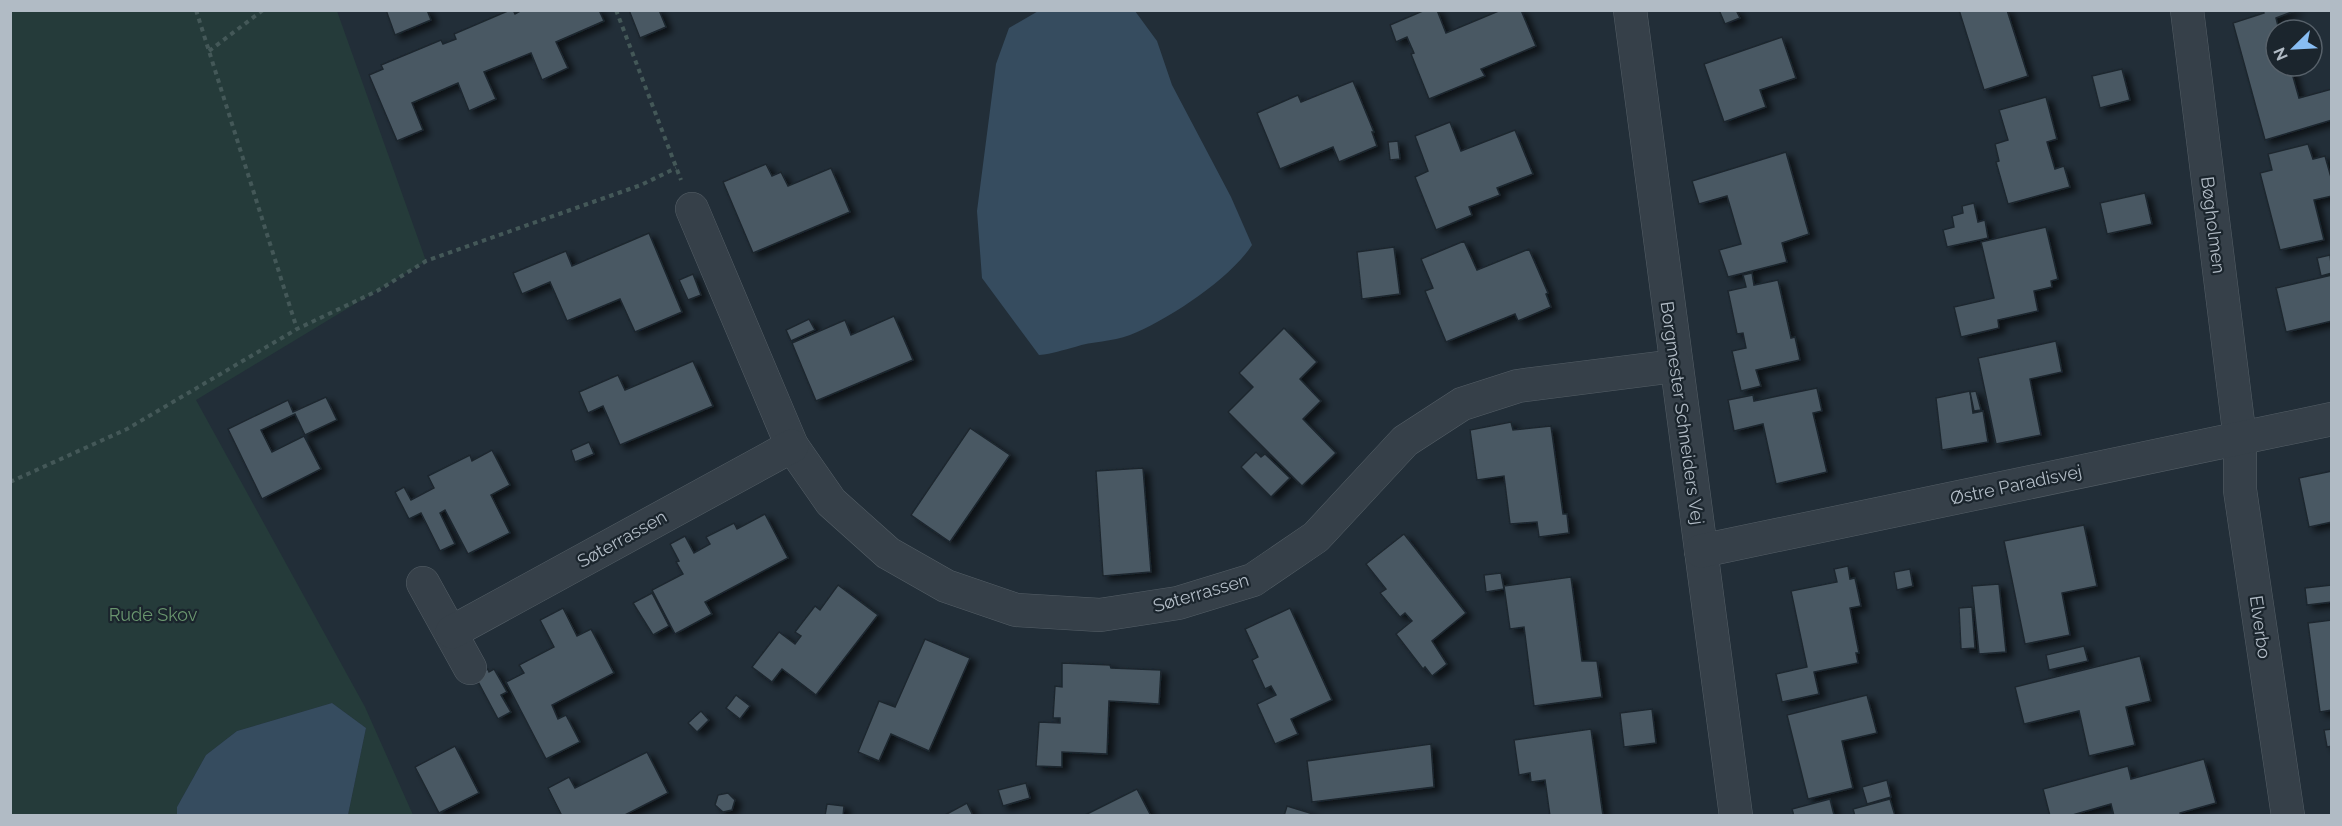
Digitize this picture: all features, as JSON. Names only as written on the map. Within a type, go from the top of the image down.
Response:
[{"type":"street","name":"Borgmester Schneiders Vej","points":[[1630,10],[1736,816]]},
{"type":"street","name":"Bøgholmen","points":[[2187,10],[2240,439]]},
{"type":"street","name":"Søterrassen","points":[[692,208],[792,446],[831,502],[888,553],[946,586],[1016,610],[1100,615],[1179,603],[1253,580],[1316,537],[1405,441],[1462,404],[1518,386],[1676,366]]},
{"type":"street","name":"Østre Paradisvej","points":[[1701,551],[2331,419]]},
{"type":"street","name":"Elverbo","points":[[2240,439],[2240,490],[2288,816]]},
{"type":"street","name":"Søterrassen","points":[[452,632],[792,446]]},
{"type":"street","points":[[423,583],[470,668]]},
{"type":"path","points":[[196,10],[297,329]]},
{"type":"path","points":[[209,51],[263,10]]},
{"type":"path","points":[[616,10],[692,208]]},
{"type":"path","points":[[10,482],[127,429],[297,329],[377,291],[426,261],[641,185],[676,168]]},
{"type":"green space","name":"Rude Skov","points":[[10,11],[337,11],[426,261],[196,400],[365,707],[413,815],[348,815],[366,728],[332,703],[237,731],[206,755],[177,807],[177,815],[11,815]]},
{"type":"water","points":[[1040,10],[1135,11],[1157,41],[1172,85],[1231,197],[1252,245],[1242,258],[1214,284],[1180,309],[1145,328],[1123,337],[1039,355],[982,278],[977,211],[996,64],[1009,28]]},
{"type":"water","points":[[332,703],[366,728],[348,815],[177,815],[177,807],[206,755],[237,731]]},
{"type":"building","points":[[386,10],[427,10],[431,20],[395,35]]},
{"type":"building","points":[[513,10],[515,14],[522,10],[599,10],[604,21],[556,42],[568,68],[542,80],[531,53],[484,72],[496,99],[469,111],[458,83],[412,103],[423,130],[397,141],[369,75],[383,69],[381,65],[441,40],[443,44],[456,39],[454,34]]},
{"type":"building","points":[[629,10],[659,10],[666,27],[640,38]]},
{"type":"building","points":[[1425,10],[1437,10],[1446,33],[1501,10],[1521,10],[1536,46],[1481,69],[1485,76],[1429,99],[1411,54],[1414,53],[1407,37],[1396,42],[1390,25]]},
{"type":"building","points":[[1719,10],[1736,10],[1740,18],[1725,24]]},
{"type":"building","points":[[1959,10],[2007,10],[2028,76],[1984,90]]},
{"type":"building","points":[[2263,10],[2297,10],[2276,18],[2264,18],[2264,78],[2293,78],[2299,98],[2332,89],[2332,120],[2265,140],[2233,23],[2264,13]]},
{"type":"building","points":[[1782,37],[1796,78],[1760,90],[1766,107],[1724,122],[1704,64]]},
{"type":"building","points":[[2122,69],[2130,100],[2100,108],[2092,76]]},
{"type":"building","points":[[1353,81],[1374,132],[1372,132],[1377,146],[1339,162],[1333,147],[1280,169],[1257,113],[1298,95],[1301,102]]},
{"type":"building","points":[[2046,97],[2057,139],[2047,142],[2055,169],[2064,166],[2070,187],[2008,204],[1996,162],[1999,161],[1995,144],[2008,140],[1999,110]]},
{"type":"building","points":[[1450,122],[1461,151],[1515,130],[1533,174],[1497,188],[1500,195],[1469,207],[1472,215],[1436,230],[1415,177],[1428,171],[1415,136]]},
{"type":"building","points":[[1398,141],[1400,159],[1390,160],[1388,142]]},
{"type":"building","points":[[2308,144],[2313,159],[2325,156],[2332,181],[2332,196],[2314,200],[2324,240],[2280,250],[2260,173],[2272,170],[2268,154]]},
{"type":"building","points":[[1786,152],[1809,234],[1782,243],[1787,262],[1728,277],[1719,250],[1741,244],[1727,196],[1699,204],[1692,181]]},
{"type":"building","points":[[766,164],[772,176],[781,172],[788,186],[831,168],[850,212],[753,253],[723,182]]},
{"type":"building","points":[[2145,193],[2152,224],[2107,234],[2100,203]]},
{"type":"building","points":[[1974,203],[1978,222],[1985,220],[1988,238],[1947,247],[1943,230],[1954,227],[1952,216],[1963,213],[1962,206]]},
{"type":"building","points":[[2046,227],[2058,279],[2051,281],[2052,287],[2034,291],[2038,311],[1998,320],[1999,328],[1961,337],[1954,307],[1994,298],[1981,242]]},
{"type":"building","points":[[649,233],[682,312],[635,332],[620,299],[567,321],[550,282],[522,294],[513,273],[566,251],[572,266]]},
{"type":"building","points":[[1464,241],[1477,270],[1529,249],[1548,293],[1546,294],[1551,307],[1518,321],[1515,314],[1446,342],[1425,291],[1433,288],[1421,259]]},
{"type":"building","points":[[1394,247],[1400,294],[1362,299],[1357,252]]},
{"type":"building","points":[[2330,255],[2332,273],[2321,276],[2317,258]]},
{"type":"building","points":[[1752,273],[1754,285],[1778,280],[1791,338],[1795,337],[1800,360],[1756,370],[1761,386],[1741,391],[1732,351],[1746,348],[1743,333],[1737,334],[1728,291],[1746,287],[1743,275]]},
{"type":"building","points":[[693,274],[701,295],[688,300],[679,280]]},
{"type":"building","points":[[2332,275],[2332,321],[2286,332],[2276,288]]},
{"type":"building","points":[[894,316],[913,360],[816,401],[792,343],[845,320],[851,335]]},
{"type":"building","points":[[809,319],[815,330],[791,341],[786,330]]},
{"type":"building","points":[[1284,328],[1317,362],[1300,379],[1321,401],[1303,419],[1336,453],[1302,486],[1228,412],[1253,387],[1239,373]]},
{"type":"building","points":[[2056,341],[2062,372],[2030,379],[2041,435],[1996,444],[1978,358]]},
{"type":"building","points":[[693,361],[713,406],[620,445],[603,406],[588,413],[579,392],[618,375],[625,390]]},
{"type":"building","points":[[1817,388],[1822,411],[1813,413],[1827,472],[1776,484],[1763,424],[1734,431],[1728,400],[1753,395],[1754,401]]},
{"type":"building","points":[[1970,391],[1973,413],[1983,411],[1988,442],[1942,450],[1936,398]]},
{"type":"building","points":[[1976,391],[1981,410],[1974,411],[1970,392]]},
{"type":"building","points":[[326,397],[337,420],[305,435],[295,414],[261,430],[272,452],[304,436],[321,469],[262,499],[228,429],[288,400],[293,412]]},
{"type":"building","points":[[1511,422],[1513,430],[1551,426],[1563,514],[1567,514],[1569,533],[1539,537],[1537,522],[1510,524],[1504,476],[1477,480],[1470,430]]},
{"type":"building","points":[[970,428],[1010,455],[950,542],[911,515]]},
{"type":"building","points":[[589,442],[594,454],[575,462],[571,450]]},
{"type":"building","points":[[492,450],[510,485],[491,495],[510,533],[468,554],[445,510],[440,513],[455,544],[440,551],[421,513],[409,519],[395,492],[404,487],[411,500],[434,488],[428,476],[470,455],[472,461]]},
{"type":"building","points":[[1256,452],[1261,457],[1265,454],[1290,478],[1271,497],[1241,467]]},
{"type":"building","points":[[1143,468],[1151,572],[1103,576],[1096,471]]},
{"type":"building","points":[[2332,471],[2332,522],[2309,527],[2299,478]]},
{"type":"building","points":[[765,514],[788,558],[705,602],[712,614],[675,634],[652,590],[683,574],[670,544],[685,536],[694,553],[710,544],[706,537],[734,523],[737,529]]},
{"type":"building","points":[[2084,525],[2097,586],[2062,593],[2070,635],[2025,644],[2004,541]]},
{"type":"building","points":[[1404,534],[1466,613],[1432,641],[1447,664],[1432,676],[1425,667],[1423,669],[1396,634],[1412,621],[1405,613],[1400,617],[1380,593],[1386,589],[1366,564]]},
{"type":"building","points":[[1848,566],[1850,579],[1855,578],[1861,606],[1850,608],[1859,653],[1856,653],[1858,663],[1814,672],[1819,694],[1782,702],[1776,674],[1807,667],[1791,591],[1837,582],[1834,569]]},
{"type":"building","points":[[1910,569],[1913,586],[1897,590],[1894,572]]},
{"type":"building","points":[[1501,573],[1504,589],[1486,592],[1484,575]]},
{"type":"building","points":[[1571,577],[1582,661],[1597,661],[1602,697],[1534,706],[1524,627],[1510,629],[1504,586]]},
{"type":"building","points":[[1999,584],[2006,652],[1979,654],[1972,586]]},
{"type":"building","points":[[838,585],[878,615],[816,695],[782,669],[772,682],[752,667],[779,632],[795,644],[801,636],[795,632],[815,606],[820,610]]},
{"type":"building","points":[[2332,585],[2332,602],[2307,605],[2305,588]]},
{"type":"building","points":[[652,593],[669,626],[653,635],[633,603]]},
{"type":"building","points":[[1972,607],[1975,648],[1961,649],[1959,608]]},
{"type":"building","points":[[563,608],[577,636],[591,629],[614,673],[552,705],[558,719],[566,715],[580,742],[546,759],[506,682],[524,673],[519,665],[554,647],[540,620]]},
{"type":"building","points":[[1290,608],[1332,700],[1291,719],[1298,734],[1275,744],[1257,704],[1276,695],[1271,686],[1265,689],[1252,660],[1258,657],[1245,629]]},
{"type":"building","points":[[2332,620],[2332,710],[2320,712],[2308,623]]},
{"type":"building","points":[[925,639],[970,658],[929,751],[891,734],[879,761],[858,752],[879,701],[895,707]]},
{"type":"building","points":[[2084,646],[2088,661],[2049,670],[2046,655]]},
{"type":"building","points":[[2140,656],[2151,701],[2126,707],[2135,745],[2089,756],[2079,711],[2024,724],[2015,687]]},
{"type":"building","points":[[1062,663],[1161,670],[1159,704],[1109,701],[1107,754],[1062,752],[1062,767],[1036,766],[1039,722],[1060,723],[1060,718],[1053,718],[1055,686],[1062,687]]},
{"type":"building","points":[[488,669],[489,672],[494,669],[507,692],[501,695],[511,712],[498,719],[475,676]]},
{"type":"building","points":[[736,695],[750,706],[740,719],[726,708]]},
{"type":"building","points":[[1867,695],[1877,733],[1842,741],[1853,788],[1808,799],[1787,715]]},
{"type":"building","points":[[1652,709],[1656,743],[1624,747],[1620,713]]},
{"type":"building","points":[[701,711],[709,720],[697,732],[688,723]]},
{"type":"building","points":[[1591,729],[1603,816],[1550,816],[1545,780],[1531,782],[1530,773],[1519,775],[1514,740]]},
{"type":"building","points":[[2332,729],[2332,746],[2327,747],[2324,730]]},
{"type":"building","points":[[1431,744],[1434,787],[1312,802],[1307,761]]},
{"type":"building","points":[[455,746],[479,793],[439,813],[415,767]]},
{"type":"building","points":[[647,752],[668,793],[623,816],[562,816],[548,788],[569,777],[575,788]]},
{"type":"building","points":[[2204,759],[2216,803],[2180,813],[2181,816],[2114,816],[2111,804],[2069,816],[2050,816],[2043,789],[2128,766],[2131,779]]},
{"type":"building","points":[[1887,780],[1891,797],[1867,804],[1862,787]]},
{"type":"building","points":[[1026,783],[1030,798],[1003,806],[998,790]]},
{"type":"building","points":[[1137,789],[1151,816],[1083,816]]},
{"type":"building","points":[[728,793],[735,800],[732,810],[723,812],[715,805],[718,795]]},
{"type":"building","points":[[1830,799],[1834,815],[1794,816],[1792,809]]},
{"type":"building","points":[[1890,799],[1895,816],[1855,816],[1853,809]]},
{"type":"building","points":[[967,803],[973,816],[943,816]]},
{"type":"building","points":[[827,804],[844,806],[843,816],[825,816]]},
{"type":"building","points":[[1287,806],[1313,814],[1312,816],[1284,816]]}]
